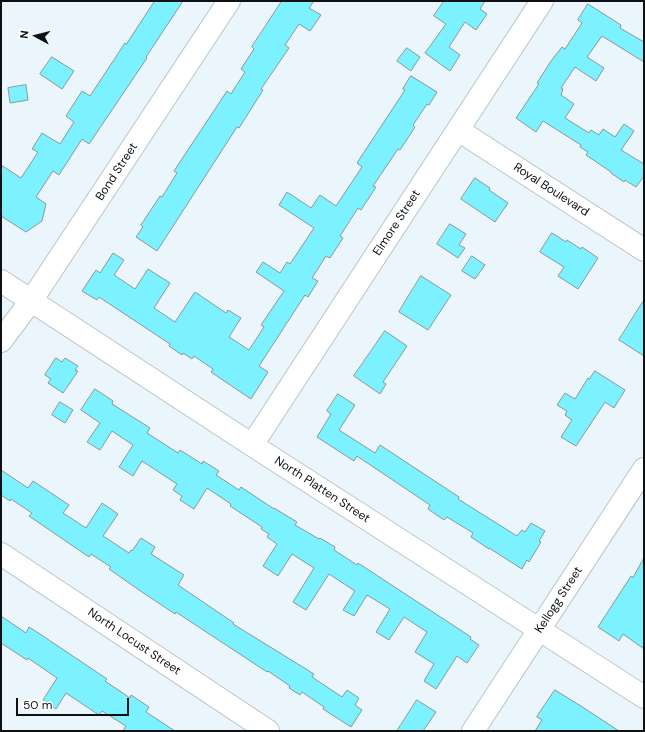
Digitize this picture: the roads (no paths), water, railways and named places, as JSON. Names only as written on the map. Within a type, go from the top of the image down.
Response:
[{"type":"street","name":"Bond Street","points":[[1,341],[31,301],[230,1]]},
{"type":"street","name":"Elmore Street","points":[[252,445],[542,1]]},
{"type":"street","name":"Royal Boulevard","points":[[458,130],[644,250]]},
{"type":"street","name":"North Platten Street","points":[[1,281],[252,445],[644,697]]},
{"type":"street","name":"Kellogg Street","points":[[474,731],[644,469]]},
{"type":"street","name":"North Locust Street","points":[[1,554],[268,731]]}]
